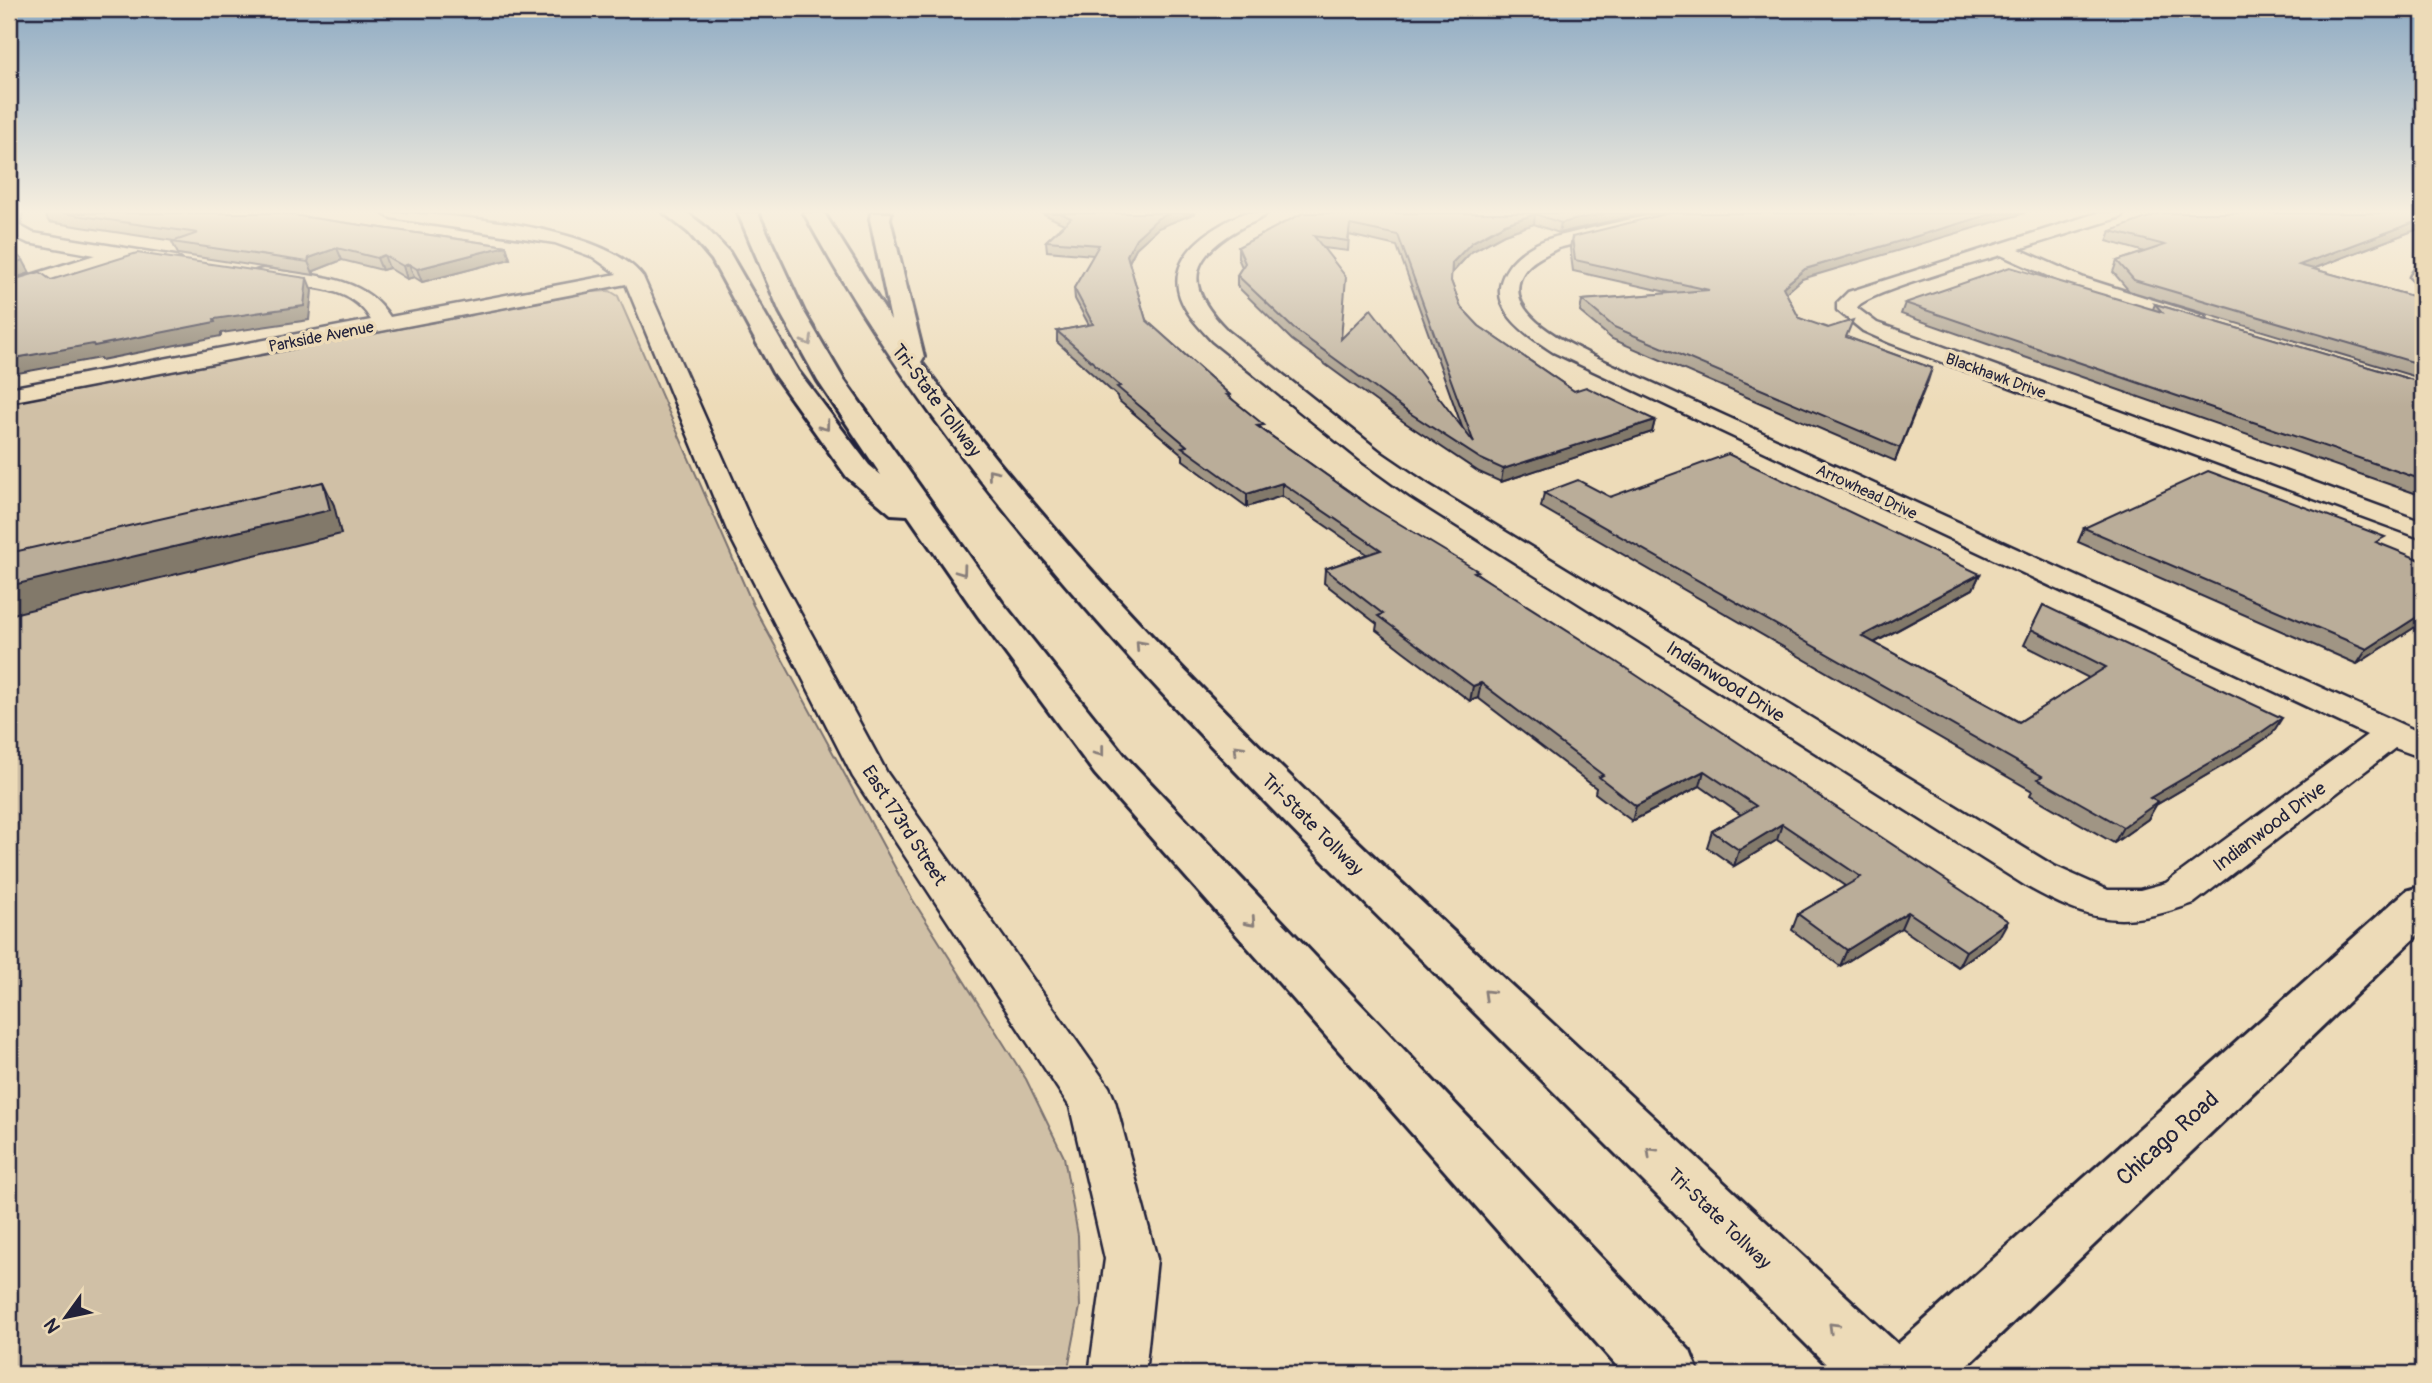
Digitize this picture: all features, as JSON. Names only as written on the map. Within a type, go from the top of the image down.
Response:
[{"type":"main road","points":[[733,278],[786,373],[858,471],[937,535]]},
{"type":"main road","points":[[777,278],[792,312],[831,381],[937,535],[1110,765],[1667,1374]]},
{"type":"main road","name":"Tri-State Tollway","points":[[850,278],[915,376],[1042,537],[1186,696],[1306,819],[1882,1374]]},
{"type":"main road","points":[[893,278],[915,376]]},
{"type":"main road","name":"Chicago Road","points":[[1913,1374],[2423,903]]},
{"type":"street","points":[[9,288],[42,278]]},
{"type":"street","points":[[279,278],[328,285],[352,293],[368,302],[384,325]]},
{"type":"street","name":"Parkside Avenue","points":[[9,395],[630,278]]},
{"type":"street","name":"East 173rd Street","points":[[633,278],[741,530],[872,777],[1092,1101],[1131,1259],[1117,1374]]},
{"type":"street","name":"Indianwood Drive","points":[[1187,278],[1190,301],[1200,319],[1373,458],[1420,491],[2069,892],[2117,907],[2150,905],[2180,893],[2392,733]]},
{"type":"street","name":"Arrowhead Drive","points":[[1511,278],[1508,296],[1516,313],[1555,345],[2423,747]]},
{"type":"street","name":"Blackhawk Drive","points":[[1912,278],[1866,292],[1847,303],[1847,310],[1870,327],[1898,338],[2423,531]]},
{"type":"street","points":[[2067,278],[2213,325]]},
{"type":"shaded area","points":[[610,291],[618,296],[753,605],[911,897],[1026,1079],[1064,1157],[1078,1235],[1080,1307],[1067,1374],[9,1374],[9,403],[592,292]]},
{"type":"building","points":[[21,278],[48,278],[51,280],[59,278],[307,278],[304,306],[214,319],[215,322],[94,346],[93,344],[9,359],[9,281]]},
{"type":"building","points":[[1080,278],[1134,278],[1146,320],[1230,395],[1227,395],[1264,425],[1257,426],[1370,506],[1478,571],[1474,572],[1615,661],[2008,921],[1966,951],[1908,912],[1847,950],[1798,914],[1861,877],[1782,824],[1739,850],[1712,831],[1756,806],[1704,771],[1636,806],[1599,777],[1603,775],[1481,683],[1473,686],[1378,616],[1383,614],[1325,569],[1381,550],[1282,483],[1247,494],[1182,447],[1187,446],[1117,387],[1120,386],[1057,331],[1093,324],[1074,288]]},
{"type":"building","points":[[1240,278],[1346,278],[1341,339],[1371,309],[1474,443],[1414,278],[1451,278],[1461,307],[1479,326],[1574,391],[1586,387],[1655,420],[1503,469],[1481,459],[1405,410],[1293,328]]},
{"type":"building","points":[[1653,278],[1795,278],[1783,287],[1799,318],[1828,328],[1853,320],[1846,337],[1932,368],[1900,448],[1614,327],[1582,300],[1709,290]]},
{"type":"building","points":[[1979,278],[2046,278],[2162,312],[2155,304],[2423,383],[2423,480],[1905,303]]},
{"type":"building","points":[[2132,278],[2345,278],[2423,299],[2423,365]]},
{"type":"building","points":[[1728,454],[1980,574],[1862,636],[2019,722],[2106,667],[2031,629],[2043,605],[2282,718],[2150,798],[2158,802],[2123,827],[2038,779],[2042,776],[1544,493],[1578,480],[1610,497]]},
{"type":"building","points":[[2208,471],[2385,537],[2376,542],[2423,561],[2423,613],[2367,649],[2084,528]]},
{"type":"building","points":[[323,482],[330,510],[9,586],[9,553]]}]
